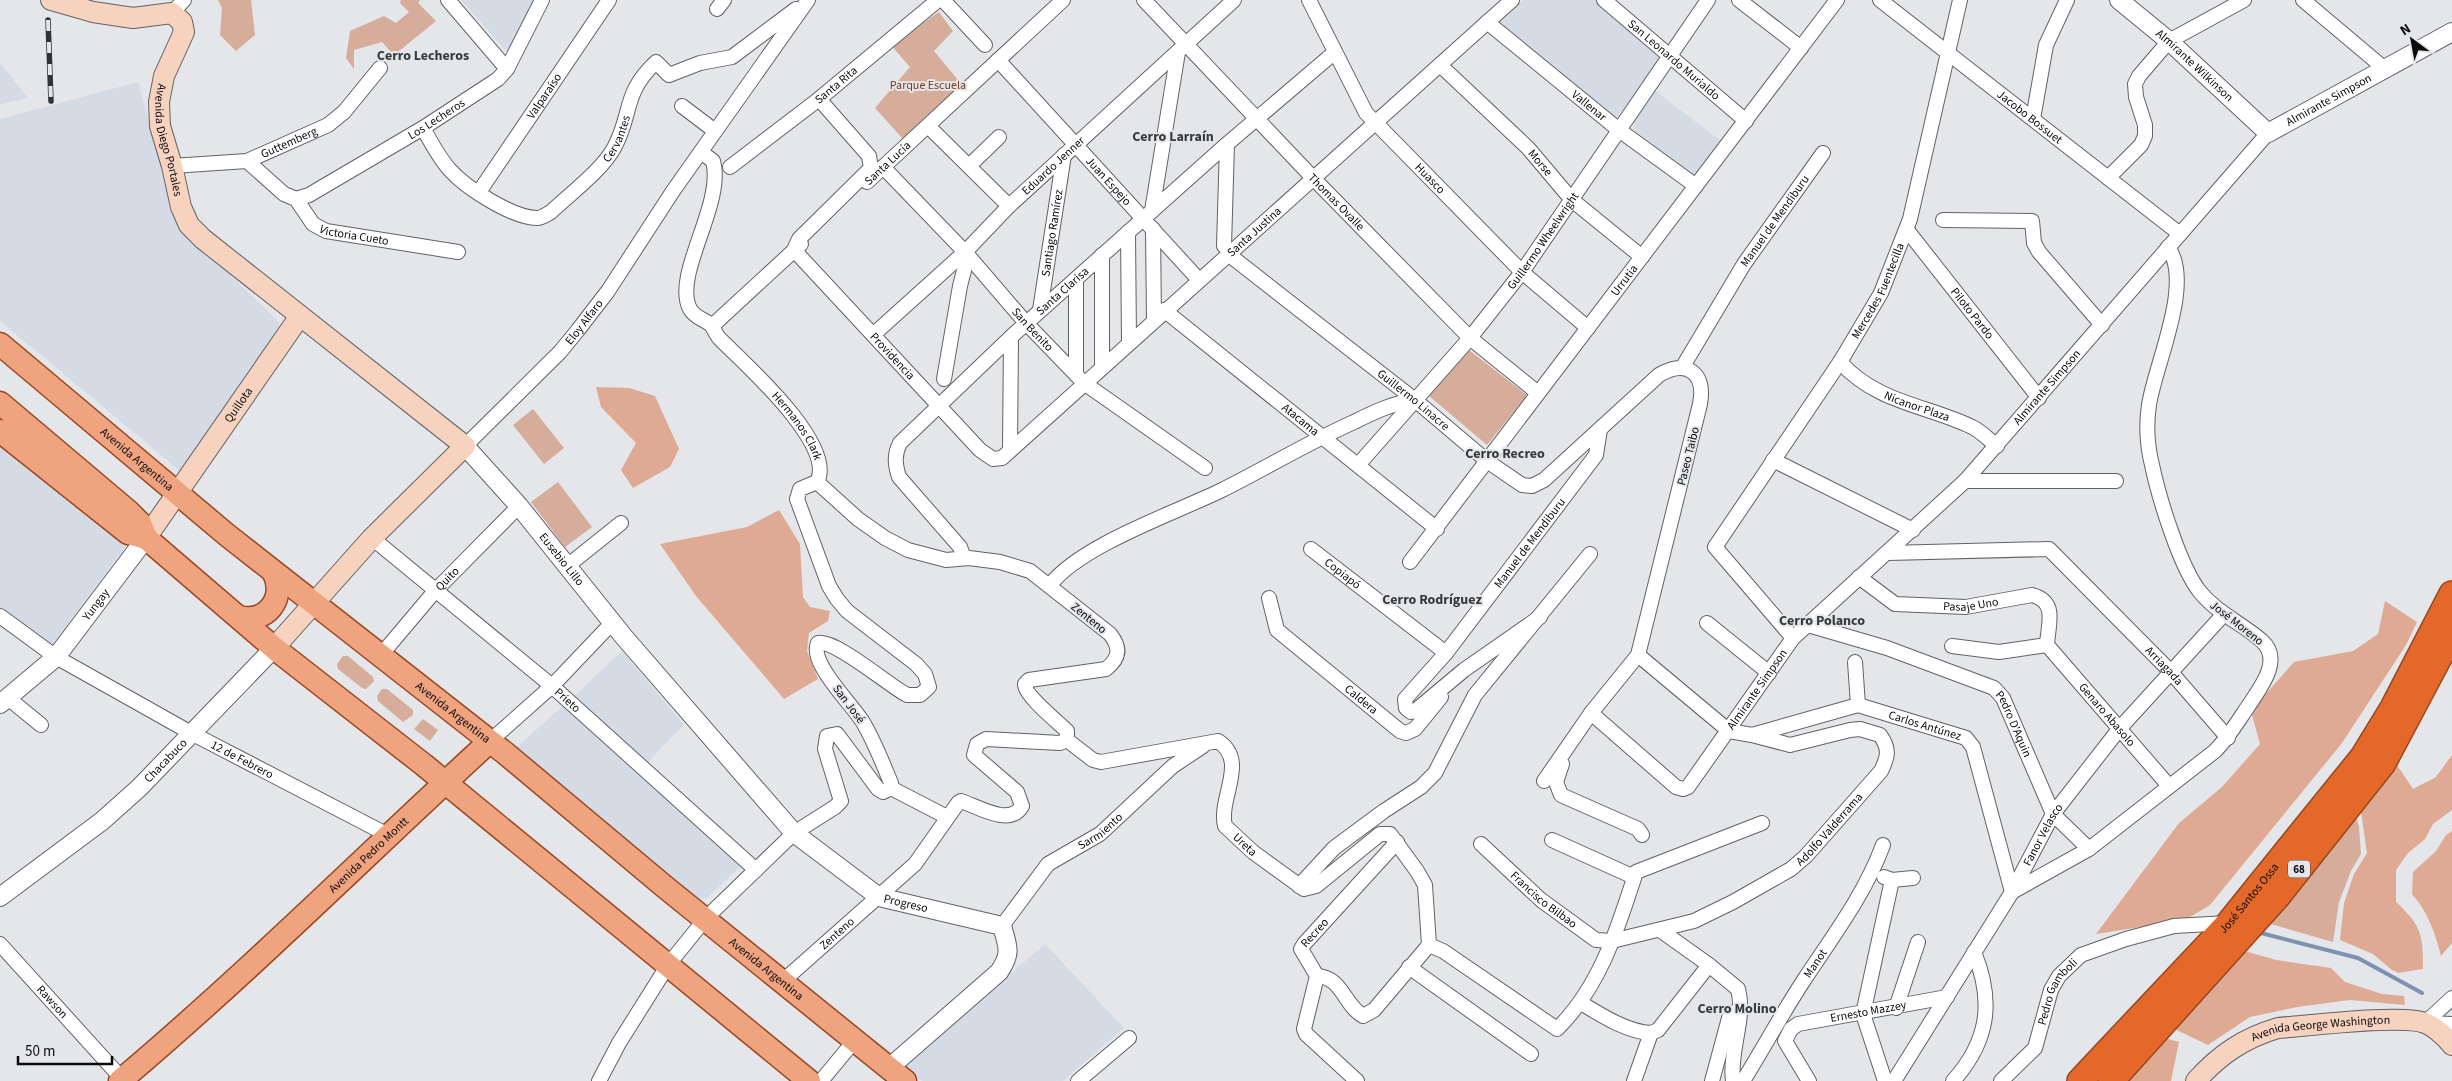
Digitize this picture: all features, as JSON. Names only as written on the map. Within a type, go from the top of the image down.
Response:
[{"type":"highway","name":"José Santos Ossa","points":[[2080,1081],[2229,923],[2363,758],[2393,708],[2452,594]]},
{"type":"highway","name":"José Santos Ossa","points":[[2111,1081],[2276,898],[2383,763],[2452,633]]},
{"type":"main road","name":"Avenida Diego Portales","points":[[51,0],[93,12],[133,18],[178,7],[184,32],[164,76],[159,102],[160,126],[172,166],[181,207],[189,225],[203,239],[300,316]]},
{"type":"main road","name":"Eusebio Lillo","points":[[300,316],[465,446]]},
{"type":"main road","name":"Quillota","points":[[179,493],[300,316]]},
{"type":"main road","name":"Avenida Argentina","points":[[0,344],[274,573],[381,655],[897,1074]]},
{"type":"main road","points":[[0,403],[129,512],[140,523],[146,538]]},
{"type":"main road","points":[[0,431],[128,533],[146,538],[274,648],[445,783],[809,1081]]},
{"type":"main road","name":"Eloy Alfaro","points":[[313,604],[372,538],[465,446]]},
{"type":"main road","name":"Yungay","points":[[146,538],[179,493]]},
{"type":"main road","points":[[238,617],[258,617],[273,606],[278,586],[274,573]]},
{"type":"main road","name":"Chacabuco","points":[[274,648],[313,604]]},
{"type":"main road","name":"Avenida Pedro Montt","points":[[122,1080],[246,970],[489,742]]},
{"type":"main road","name":"Avenida George Washington","points":[[2196,1081],[2230,1048],[2260,1033],[2278,1028],[2401,1020],[2425,1023],[2447,1038],[2452,1045]]},
{"type":"street","points":[[448,0],[507,70]]},
{"type":"street","name":"Los Lecheros","points":[[296,199],[309,195],[423,128],[487,87],[507,70],[542,0]]},
{"type":"street","name":"Santa Rita","points":[[730,167],[819,99],[938,0]]},
{"type":"street","points":[[942,0],[986,45]]},
{"type":"street","name":"Santa Lucía","points":[[712,326],[1063,0]]},
{"type":"street","name":"Thomas Ovalle","points":[[1144,0],[1182,48],[1256,119],[1470,338],[1538,393]]},
{"type":"street","name":"Eduardo Jenner","points":[[874,334],[967,253],[1009,206],[1234,0]]},
{"type":"street","name":"Huasco","points":[[1309,0],[1366,113],[1522,272],[1588,328]]},
{"type":"street","name":"Santa Justina","points":[[993,459],[1002,458],[1080,379],[1102,366],[1199,280],[1226,250],[1314,179],[1512,0]]},
{"type":"street","name":"San Leonardo Murialdo","points":[[1604,0],[1746,121]]},
{"type":"street","name":"Guillermo Wheelwright","points":[[1358,465],[1470,338],[1522,272],[1708,0]]},
{"type":"street","points":[[1738,0],[1801,48]]},
{"type":"street","name":"Urrutia","points":[[1410,562],[1437,529],[1837,0]]},
{"type":"street","name":"Jacobo Bossuet","points":[[1880,0],[2180,234]]},
{"type":"street","name":"Mercedes Fuentecilla","points":[[1793,638],[1715,547],[1840,362],[1881,292],[1907,230],[1960,0]]},
{"type":"street","points":[[2033,119],[2046,45],[2067,0]]},
{"type":"street","name":"Almirante Wilkinson","points":[[2119,0],[2170,41],[2268,133]]},
{"type":"street","points":[[2108,178],[2141,144],[2145,136],[2135,84],[2139,76],[2170,41],[2244,0]]},
{"type":"street","points":[[2303,0],[2385,69]]},
{"type":"street","name":"Valparaíso","points":[[479,192],[606,1]]},
{"type":"street","name":"Eloy Alfaro","points":[[465,446],[560,352],[608,291],[673,191],[807,1]]},
{"type":"street","name":"Cervantes","points":[[423,128],[440,158],[452,172],[500,205],[523,215],[538,218],[551,212],[613,149],[633,89],[641,76],[656,62],[669,75],[700,63],[732,57],[807,1]]},
{"type":"street","name":"Vallenar","points":[[1487,22],[1619,130],[1696,186]]},
{"type":"street","name":"Almirante Simpson","points":[[1591,713],[1676,787],[1682,789],[1688,787],[1793,638],[1965,481],[2268,133],[2452,32]]},
{"type":"street","points":[[1159,315],[1149,219],[1182,48]]},
{"type":"street","name":"Santa Clarisa","points":[[964,558],[960,546],[899,477],[895,464],[895,452],[900,443],[1040,310],[1128,232],[1149,219],[1227,144],[1335,52]]},
{"type":"street","name":"Juan Espejo","points":[[998,60],[1076,145],[1149,219],[1199,280]]},
{"type":"street","name":"Morse","points":[[1440,65],[1528,148],[1572,200],[1642,257]]},
{"type":"street","name":"Guttemberg","points":[[172,166],[247,161],[328,125],[344,112],[380,68]]},
{"type":"street","points":[[794,250],[799,239],[871,168],[869,156],[819,99]]},
{"type":"street","points":[[682,106],[715,131]]},
{"type":"street","points":[[928,126],[1009,206]]},
{"type":"street","points":[[969,166],[1000,138]]},
{"type":"street","points":[[1226,250],[1227,144]]},
{"type":"street","name":"Hermanos Clark","points":[[701,152],[713,162],[715,184],[688,279],[687,300],[693,314],[712,326],[718,337],[768,387],[805,431],[818,461],[820,477],[817,482],[858,519],[885,538],[930,557],[946,560],[964,558],[1000,562],[1030,571],[1050,585]]},
{"type":"street","name":"Manuel de Mendiburu","points":[[1682,368],[1744,264],[1824,153]]},
{"type":"street","name":"Santiago Ramírez","points":[[1040,310],[1064,155]]},
{"type":"street","name":"Victoria Cueto","points":[[247,161],[284,194],[296,199],[313,224],[326,231],[458,252]]},
{"type":"street","name":"San Benito","points":[[884,167],[967,253],[1026,323],[1080,379],[1205,468]]},
{"type":"street","points":[[1944,220],[2032,222],[2033,239],[2039,252],[2102,325]]},
{"type":"street","name":"Piloto Pardo","points":[[1907,230],[2039,398]]},
{"type":"street","points":[[1128,232],[1129,342]]},
{"type":"street","name":"José Moreno","points":[[2012,892],[2089,849],[2215,751],[2228,738],[2266,680],[2270,654],[2262,641],[2224,614],[2200,593],[2183,562],[2158,489],[2147,438],[2149,402],[2174,303],[2177,282],[2175,260],[2168,247]]},
{"type":"street","name":"Providencia","points":[[794,250],[874,334],[937,406],[986,456],[993,459]]},
{"type":"street","name":"Guillermo Linacre","points":[[1226,250],[1414,400],[1487,461],[1522,485],[1532,486],[1544,480],[1600,429]]},
{"type":"street","points":[[944,379],[967,253]]},
{"type":"street","points":[[1102,255],[1102,366]]},
{"type":"street","points":[[1076,279],[1080,379]]},
{"type":"street","name":"Atacama","points":[[1159,315],[1322,436],[1437,529]]},
{"type":"street","points":[[1010,449],[1011,337]]},
{"type":"street","name":"Nicanor Plaza","points":[[1840,362],[1864,384],[1899,401],[1973,427],[1997,446]]},
{"type":"street","points":[[1600,429],[1659,375],[1668,370],[1682,368]]},
{"type":"street","name":"Paseo Taibo","points":[[1638,655],[1703,390],[1697,377],[1682,368]]},
{"type":"street","points":[[1050,585],[1076,562],[1099,548],[1224,489],[1322,436],[1396,402],[1414,400]]},
{"type":"street","name":"Manuel de Mendiburu","points":[[1540,616],[1464,670],[1414,711],[1411,712],[1406,708],[1405,699],[1446,653],[1596,455],[1600,429]]},
{"type":"street","name":"Eusebio Lillo","points":[[465,446],[519,506],[612,623],[794,833]]},
{"type":"street","points":[[1773,460],[1913,530]]},
{"type":"street","points":[[1965,481],[2116,481]]},
{"type":"street","name":"San José","points":[[817,482],[800,489],[798,500],[829,586],[847,611],[916,664],[929,681],[929,687],[925,692],[914,696],[907,694],[840,650],[821,642],[817,645],[819,659],[834,686],[856,712],[867,729],[891,784],[891,788]]},
{"type":"street","name":"Quito","points":[[381,655],[435,590],[519,506]]},
{"type":"street","points":[[566,567],[620,524]]},
{"type":"street","name":"Yungay","points":[[4,701],[56,656],[146,538]]},
{"type":"street","name":"Prieto","points":[[372,538],[552,686],[756,870]]},
{"type":"street","name":"Copiapó","points":[[1311,549],[1446,653]]},
{"type":"street","name":"Arriagada","points":[[1888,553],[2050,549],[2170,671],[2228,738]]},
{"type":"street","name":"Manuel de Mendiburu","points":[[1312,860],[1421,787],[1435,773],[1474,695],[1590,554]]},
{"type":"street","name":"Pasaje Uno","points":[[1859,576],[1895,604],[1966,607],[2032,595],[2040,597],[2047,602],[2050,608],[2047,645]]},
{"type":"street","name":"Zenteno","points":[[783,981],[915,864],[928,850],[947,817],[961,801],[1006,817],[1014,815],[1022,806],[1017,792],[976,759],[974,755],[977,744],[986,739],[1060,743],[1067,740],[1067,731],[1030,695],[1024,688],[1024,684],[1029,680],[1106,669],[1114,662],[1118,654],[1117,643],[1110,634],[1050,585]]},
{"type":"street","name":"Caldera","points":[[1269,598],[1277,630],[1339,682],[1406,733],[1415,729],[1464,670]]},
{"type":"street","name":"Fanor Velasco","points":[[1894,1081],[2012,892],[2053,814],[2120,728],[2224,614]]},
{"type":"street","name":"12 de Febrero","points":[[0,616],[56,656],[193,734],[388,835]]},
{"type":"street","name":"Avenida Pedro Montt","points":[[489,742],[552,686],[612,623]]},
{"type":"street","points":[[1708,623],[1769,673]]},
{"type":"street","name":"Pedro D'Aquin","points":[[1808,625],[1887,648],[1994,688],[2003,698],[2053,814],[2089,849]]},
{"type":"street","points":[[1952,646],[1999,652],[2047,645]]},
{"type":"street","name":"Genaro Abasolo","points":[[2047,645],[2169,786]]},
{"type":"street","name":"Chacabuco","points":[[0,897],[102,821],[193,734],[274,648]]},
{"type":"street","points":[[1544,781],[1591,713],[1638,655],[1729,731],[1752,735],[1858,706],[1854,662]]},
{"type":"street","points":[[4,701],[41,725]]},
{"type":"street","name":"Carlos Antúnez","points":[[1858,706],[1966,738],[1973,747],[2012,892]]},
{"type":"street","name":"Adolfo Valderrama","points":[[1612,941],[1660,930],[1712,913],[1791,869],[1806,856],[1881,771],[1887,758],[1888,749],[1880,735],[1860,729],[1790,745],[1752,735]]},
{"type":"street","points":[[599,1081],[619,1043],[668,965],[706,918],[794,833],[835,807],[841,800],[824,744],[827,736],[837,734],[878,790],[888,791],[891,788],[947,817]]},
{"type":"street","points":[[1067,740],[1093,760],[1101,762],[1207,742]]},
{"type":"street","name":"Ureta","points":[[1207,742],[1218,741],[1226,747],[1232,758],[1224,809],[1225,826],[1254,852],[1299,886]]},
{"type":"street","name":"Sarmiento","points":[[1002,926],[1048,864],[1100,834],[1173,766],[1207,742]]},
{"type":"street","points":[[1570,742],[1556,782],[1558,791],[1565,798],[1638,830],[1642,836]]},
{"type":"street","name":"Manuel de Mendiburu","points":[[1299,886],[1334,848],[1370,821]]},
{"type":"street","points":[[1552,840],[1635,875],[1762,823]]},
{"type":"street","name":"Progreso","points":[[794,833],[879,897],[1002,926]]},
{"type":"street","points":[[1299,886],[1310,889],[1316,886],[1380,834],[1390,834],[1397,842],[1418,871],[1425,886],[1428,945],[1374,1010],[1363,1016],[1335,981],[1324,976],[1317,976],[1304,1028],[1306,1034],[1357,1081]]},
{"type":"street","name":"Recreo","points":[[1317,976],[1304,955],[1302,949],[1304,944],[1397,842]]},
{"type":"street","name":"Francisco Bilbao","points":[[1481,844],[1541,900],[1596,940],[1612,941]]},
{"type":"street","name":"Manot","points":[[1743,1081],[1873,873],[1883,845]]},
{"type":"street","points":[[1873,873],[1892,880],[1913,878]]},
{"type":"street","points":[[1428,945],[1443,950],[1557,1029],[1581,1003],[1612,941],[1635,875]]},
{"type":"street","points":[[1885,1081],[1863,1014],[1892,880]]},
{"type":"street","points":[[1426,923],[1433,908]]},
{"type":"street","name":"Pedro Gamboli","points":[[2001,1081],[2034,1048],[2052,990],[2059,976],[2081,956],[2126,939],[2174,926],[2229,923]]},
{"type":"street","points":[[897,1074],[999,972],[1006,961],[1009,950],[1002,926]]},
{"type":"street","points":[[1660,930],[1709,964],[1738,989],[1740,1008],[1731,1067],[1733,1081]]},
{"type":"street","points":[[1896,1008],[1918,942]]},
{"type":"street","name":"Rawson","points":[[0,944],[122,1080]]},
{"type":"street","points":[[1952,1081],[1972,1058],[1985,1024],[1986,991],[1974,952]]},
{"type":"street","points":[[1581,1003],[1611,1020],[1643,1033],[1651,1033],[1658,1030],[1709,964]]},
{"type":"street","points":[[1409,967],[1531,1054]]},
{"type":"street","name":"Ernesto Mazzey","points":[[1791,1029],[1798,1024],[1863,1014],[1947,997]]},
{"type":"street","points":[[2425,1023],[2452,998]]},
{"type":"street","points":[[1712,1081],[1729,1018],[1740,1008]]},
{"type":"street","points":[[1788,1008],[1791,1029],[1785,1040],[1787,1048],[1809,1081]]},
{"type":"street","points":[[2425,1023],[2450,1023],[2452,1037]]},
{"type":"street","points":[[1634,1081],[1651,1033]]},
{"type":"street","points":[[1078,1081],[1129,1038]]},
{"type":"street","points":[[820,1081],[854,1040]]},
{"type":"shaded area","points":[[461,0],[536,0],[509,54]]},
{"type":"shaded area","points":[[1523,0],[1597,0],[1666,56],[1616,118],[1496,23]]},
{"type":"shaded area","points":[[0,63],[28,98],[0,104]]},
{"type":"shaded area","points":[[138,82],[179,226],[279,322],[279,332],[180,471],[0,321],[0,119]]},
{"type":"shaded area","points":[[1654,90],[1721,141],[1694,176],[1635,131],[1634,121]]},
{"type":"shaded area","points":[[596,387],[629,388],[655,396],[679,449],[670,467],[633,488],[621,470],[636,443],[601,407]]},
{"type":"shaded area","points":[[0,442],[129,542],[51,646],[0,608]]},
{"type":"shaded area","points":[[779,510],[800,544],[803,597],[810,607],[830,611],[828,621],[809,633],[807,651],[818,679],[784,699],[696,596],[660,544],[747,527]]},
{"type":"shaded area","points":[[2385,601],[2417,622],[2406,645],[2342,743],[2210,905],[2185,920],[2096,934],[2179,823],[2222,787],[2260,744],[2251,711],[2294,662],[2353,651],[2378,634]]},
{"type":"shaded area","points":[[622,651],[684,725],[648,762],[574,696]]},
{"type":"shaded area","points":[[564,705],[741,866],[708,897],[695,900],[515,749]]},
{"type":"shaded area","points":[[2452,755],[2452,810],[2433,824],[2425,839],[2408,853],[2396,870],[2396,902],[2405,910],[2416,925],[2421,939],[2423,957],[2423,969],[2398,973],[2373,954],[2340,940],[2344,903],[2354,874],[2367,853],[2360,805],[2393,759],[2413,789],[2436,777]]},
{"type":"shaded area","points":[[2452,831],[2452,943],[2441,956],[2430,923],[2412,894],[2413,872],[2436,851],[2446,835]]},
{"type":"shaded area","points":[[1045,944],[1124,1028],[1063,1081],[922,1081],[905,1065]]},
{"type":"shaded area","points":[[2238,949],[2276,960],[2331,968],[2345,982],[2382,994],[2404,996],[2405,1005],[2350,1000],[2297,1007],[2250,1017],[2208,1045],[2166,1025]]},
{"type":"shaded area","points":[[2154,1035],[2179,1042],[2171,1081],[2111,1081]]},
{"type":"green space","points":[[218,0],[251,0],[255,35],[236,51],[220,35],[222,8]]},
{"type":"green space","points":[[401,0],[420,0],[418,3],[436,21],[394,55],[382,42],[354,50],[354,69],[346,58],[350,31],[384,16],[396,23],[409,12],[400,3]]},
{"type":"green space","name":"Parque Escuela","points":[[939,12],[953,31],[934,51],[963,86],[904,140],[875,108],[910,67],[891,45]]},
{"type":"green space","points":[[1469,350],[1527,395],[1487,445],[1428,395]]},
{"type":"green space","points":[[533,409],[564,448],[544,464],[513,425]]},
{"type":"green space","points":[[558,482],[592,527],[565,547],[531,502]]},
{"type":"green space","points":[[343,656],[348,656],[373,677],[374,681],[366,689],[362,688],[338,669],[337,664]]},
{"type":"green space","points":[[382,689],[387,689],[413,710],[413,715],[403,722],[378,701],[377,696]]},
{"type":"green space","points":[[423,719],[438,730],[430,741],[414,729]]},
{"type":"green space","points":[[2354,810],[2359,827],[2361,854],[2351,871],[2339,902],[2333,942],[2264,922]]},
{"type":"waterway","points":[[2261,933],[2358,958],[2422,993]]},
{"type":"railway","points":[[48,20],[51,101]]},
{"type":"district","name":"Cerro Lecheros","points":[[423,55]]},
{"type":"district","name":"Cerro Larraín","points":[[1173,136]]},
{"type":"district","name":"Cerro Recreo","points":[[1505,453]]},
{"type":"district","name":"Cerro Rodríguez","points":[[1432,599]]},
{"type":"district","name":"Cerro Polanco","points":[[1822,620]]},
{"type":"district","name":"Cerro Molino","points":[[1737,1008]]}]
